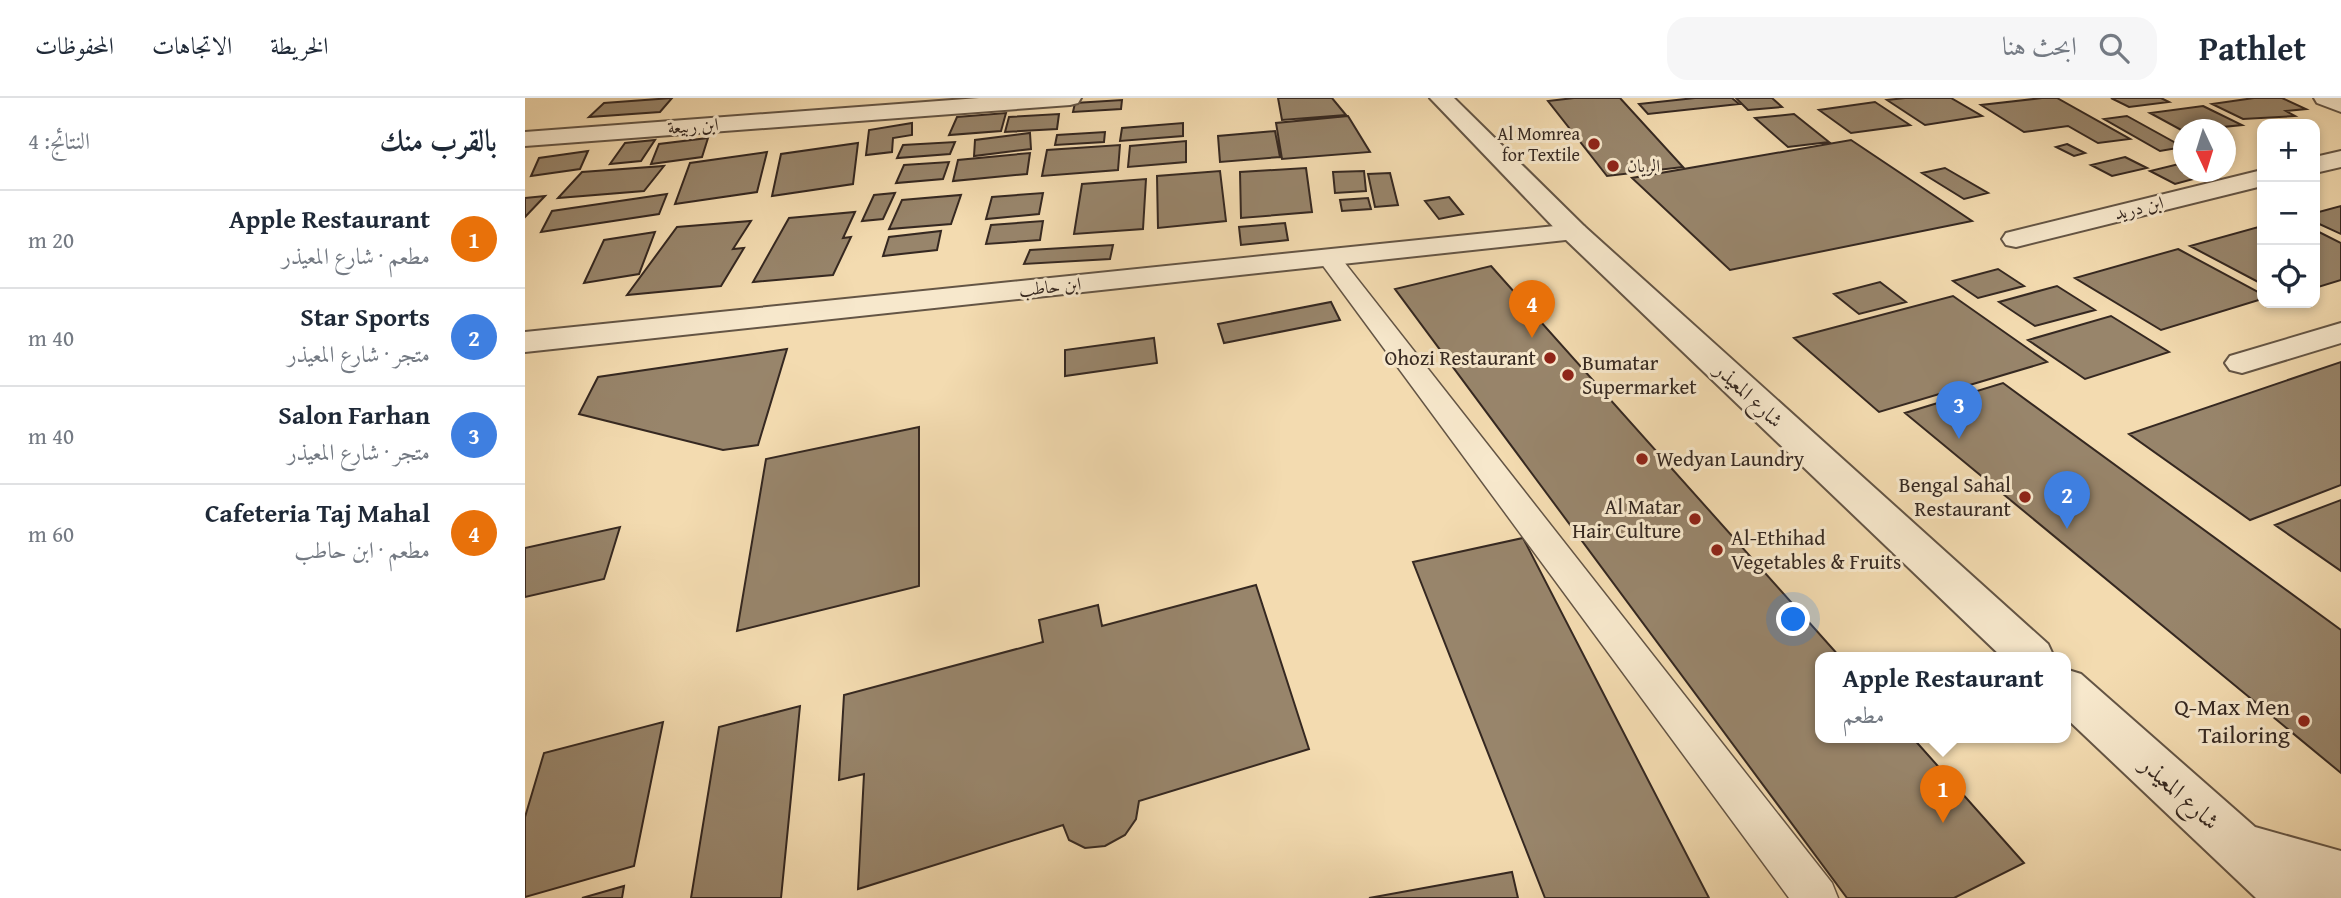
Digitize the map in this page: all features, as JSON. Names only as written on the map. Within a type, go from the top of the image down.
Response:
[{"type":"street","name":"ابن ربيعة","points":[[525,139],[1070,98]]},
{"type":"street","name":"شارع المعيذر","points":[[1441,98],[1574,232],[2027,652]]},
{"type":"street","points":[[2325,98],[2341,105]]},
{"type":"street","points":[[2320,164],[2341,159]]},
{"type":"street","name":"ابن دريد","points":[[2016,239],[2257,179]]},
{"type":"street","name":"ابن حاطب","points":[[525,342],[1574,232]]},
{"type":"street","points":[[2242,363],[2341,333]]},
{"type":"street","name":"شارع المعيذر","points":[[2071,693],[2295,898]]},
{"type":"street","points":[[2238,846],[2341,877]]},
{"type":"lane","points":[[1329,258],[1816,898]]},
{"type":"building","points":[[672,98],[660,112],[589,117],[604,103]]},
{"type":"building","points":[[1278,98],[1332,98],[1346,115],[1282,120]]},
{"type":"building","points":[[1620,98],[1683,167],[1607,176],[1548,101]]},
{"type":"building","points":[[1695,98],[1732,98],[1739,104],[1648,114],[1639,104]]},
{"type":"building","points":[[1736,98],[1772,98],[1782,107],[1748,110]]},
{"type":"building","points":[[1951,98],[1982,116],[1925,125],[1887,100]]},
{"type":"building","points":[[2057,98],[2130,139],[2098,143],[2068,126],[2024,132],[1981,105]]},
{"type":"building","points":[[2111,98],[2161,98],[2169,102],[2129,107]]},
{"type":"building","points":[[2254,98],[2282,98],[2306,109],[2286,111],[2295,116],[2243,119],[2212,104]]},
{"type":"building","points":[[1122,100],[1121,109],[1073,112],[1075,103]]},
{"type":"building","points":[[1875,102],[1910,125],[1851,133],[1819,110]]},
{"type":"building","points":[[2203,106],[2230,119],[2173,119],[2173,126],[2150,113]]},
{"type":"building","points":[[1006,113],[1001,131],[949,135],[957,117]]},
{"type":"building","points":[[1059,114],[1057,129],[1005,132],[1009,117]]},
{"type":"building","points":[[1794,114],[1829,142],[1788,147],[1755,118]]},
{"type":"building","points":[[1348,116],[1370,152],[1282,159],[1276,123]]},
{"type":"building","points":[[2127,116],[2173,141],[2173,149],[2160,151],[2104,119]]},
{"type":"building","points":[[912,123],[912,135],[893,138],[892,152],[866,155],[869,130]]},
{"type":"building","points":[[1183,123],[1183,136],[1120,141],[1122,128]]},
{"type":"building","points":[[1275,131],[1280,157],[1220,162],[1218,136]]},
{"type":"building","points":[[1105,132],[1104,142],[1055,145],[1057,135]]},
{"type":"building","points":[[1030,133],[1031,149],[974,156],[975,140]]},
{"type":"building","points":[[708,138],[702,157],[651,164],[659,144]]},
{"type":"building","points":[[655,140],[641,161],[610,164],[625,143]]},
{"type":"building","points":[[1851,140],[1972,221],[1730,270],[1632,178]]},
{"type":"building","points":[[1186,141],[1186,162],[1128,167],[1130,146]]},
{"type":"building","points":[[955,142],[950,154],[897,158],[903,145]]},
{"type":"building","points":[[858,143],[853,184],[772,196],[781,154]]},
{"type":"building","points":[[2067,144],[2085,153],[2074,156],[2056,147]]},
{"type":"building","points":[[1120,145],[1118,170],[1042,176],[1047,150]]},
{"type":"building","points":[[588,151],[580,169],[531,176],[539,158]]},
{"type":"building","points":[[767,152],[757,192],[675,204],[690,163]]},
{"type":"building","points":[[1030,153],[1027,174],[953,181],[958,160]]},
{"type":"building","points":[[2125,157],[2147,168],[2112,176],[2091,165]]},
{"type":"building","points":[[949,162],[943,179],[896,183],[904,165]]},
{"type":"building","points":[[2173,165],[2173,182],[2182,182],[2175,184],[2150,171]]},
{"type":"building","points":[[664,166],[644,191],[558,198],[582,172]]},
{"type":"building","points":[[1306,168],[1312,212],[1241,218],[1240,172]]},
{"type":"building","points":[[1945,168],[1988,193],[1964,199],[1922,173]]},
{"type":"building","points":[[1220,171],[1226,221],[1158,228],[1157,176]]},
{"type":"building","points":[[1364,171],[1366,191],[1335,193],[1333,172]]},
{"type":"building","points":[[1390,173],[1398,205],[1375,207],[1368,174]]},
{"type":"building","points":[[1146,179],[1143,229],[1074,234],[1082,184]]},
{"type":"building","points":[[895,193],[883,219],[862,221],[874,195]]},
{"type":"building","points":[[1043,193],[1039,214],[986,219],[992,197]]},
{"type":"building","points":[[667,194],[659,214],[541,232],[552,211]]},
{"type":"building","points":[[961,195],[951,224],[889,229],[902,200]]},
{"type":"building","points":[[545,196],[525,217],[525,198]]},
{"type":"building","points":[[1449,197],[1463,214],[1439,219],[1425,201]]},
{"type":"building","points":[[1368,198],[1371,209],[1342,211],[1340,200]]},
{"type":"building","points":[[2341,206],[2341,234],[2320,224],[2320,212]]},
{"type":"building","points":[[855,212],[843,238],[851,237],[833,275],[753,282],[789,218]]},
{"type":"building","points":[[751,221],[733,249],[744,248],[721,286],[627,295],[677,227]]},
{"type":"building","points":[[1043,221],[1040,240],[986,244],[991,225]]},
{"type":"building","points":[[1285,223],[1288,240],[1241,245],[1239,227]]},
{"type":"building","points":[[2257,227],[2257,281],[2190,246]]},
{"type":"building","points":[[941,231],[937,250],[883,256],[889,237]]},
{"type":"building","points":[[655,232],[639,274],[584,283],[604,240]]},
{"type":"building","points":[[2320,232],[2341,243],[2341,280],[2320,286]]},
{"type":"building","points":[[1113,245],[1110,259],[1024,264],[1030,250]]},
{"type":"building","points":[[2178,249],[2257,291],[2257,301],[2161,330],[2075,278]]},
{"type":"building","points":[[1491,266],[1836,652],[1815,652],[1815,743],[1917,743],[2024,863],[1954,898],[1847,898],[1395,289]]},
{"type":"building","points":[[1998,269],[2024,286],[1978,298],[1953,281]]},
{"type":"building","points":[[1880,282],[1906,302],[1859,314],[1834,294]]},
{"type":"building","points":[[2057,286],[2095,310],[2035,326],[1999,302]]},
{"type":"building","points":[[1953,296],[2047,362],[1879,412],[1794,338]]},
{"type":"building","points":[[1331,302],[1340,320],[1224,343],[1218,324]]},
{"type":"building","points":[[2111,316],[2169,352],[2085,379],[2028,340]]},
{"type":"building","points":[[1154,338],[1157,363],[1065,376],[1065,350]]},
{"type":"building","points":[[787,349],[758,445],[723,450],[579,414],[598,377]]},
{"type":"building","points":[[2341,362],[2341,485],[2250,520],[2129,434]]},
{"type":"building","points":[[2003,383],[2341,630],[2341,773],[1905,413]]},
{"type":"building","points":[[919,427],[919,586],[737,631],[766,459]]},
{"type":"building","points":[[2341,500],[2341,571],[2275,525]]},
{"type":"building","points":[[620,527],[604,579],[525,597],[525,548]]},
{"type":"building","points":[[1523,538],[1709,898],[1545,898],[1413,562]]},
{"type":"building","points":[[1256,585],[1309,749],[1139,801],[1136,819],[1125,835],[1105,846],[1085,848],[1069,840],[1063,825],[858,889],[864,774],[839,780],[844,695],[1043,642],[1039,620],[1098,605],[1102,626]]},
{"type":"building","points":[[800,706],[781,898],[691,898],[719,727]]},
{"type":"building","points":[[663,722],[634,866],[525,897],[525,817],[544,753]]},
{"type":"building","points":[[1512,872],[1518,898],[1369,898]]},
{"type":"building","points":[[624,886],[622,898],[582,898]]},
{"type":"place","name":"Al Momrea for Textile","points":[[1594,144]]},
{"type":"place","name":"الريان","points":[[1613,166]]},
{"type":"place","name":"Cafeteria Taj Mahal","points":[[1532,338]]},
{"type":"place","name":"Ohozi Restaurant","points":[[1550,358]]},
{"type":"place","name":"Bumatar Supermarket","points":[[1568,375]]},
{"type":"place","name":"Salon Farhan","points":[[1959,439]]},
{"type":"place","name":"Wedyan Laundry","points":[[1642,459]]},
{"type":"place","name":"Bengal Sahal Restaurant","points":[[2025,497]]},
{"type":"place","name":"Al Matar Hair Culture","points":[[1695,519]]},
{"type":"place","name":"Star Sports","points":[[2067,529]]},
{"type":"place","name":"Al-Ethihad Vegetables & Fruits","points":[[1717,550]]},
{"type":"place","name":"Q-Max Men Tailoring","points":[[2304,721]]},
{"type":"place","name":"Apple Restaurant","points":[[1943,823]]}]
